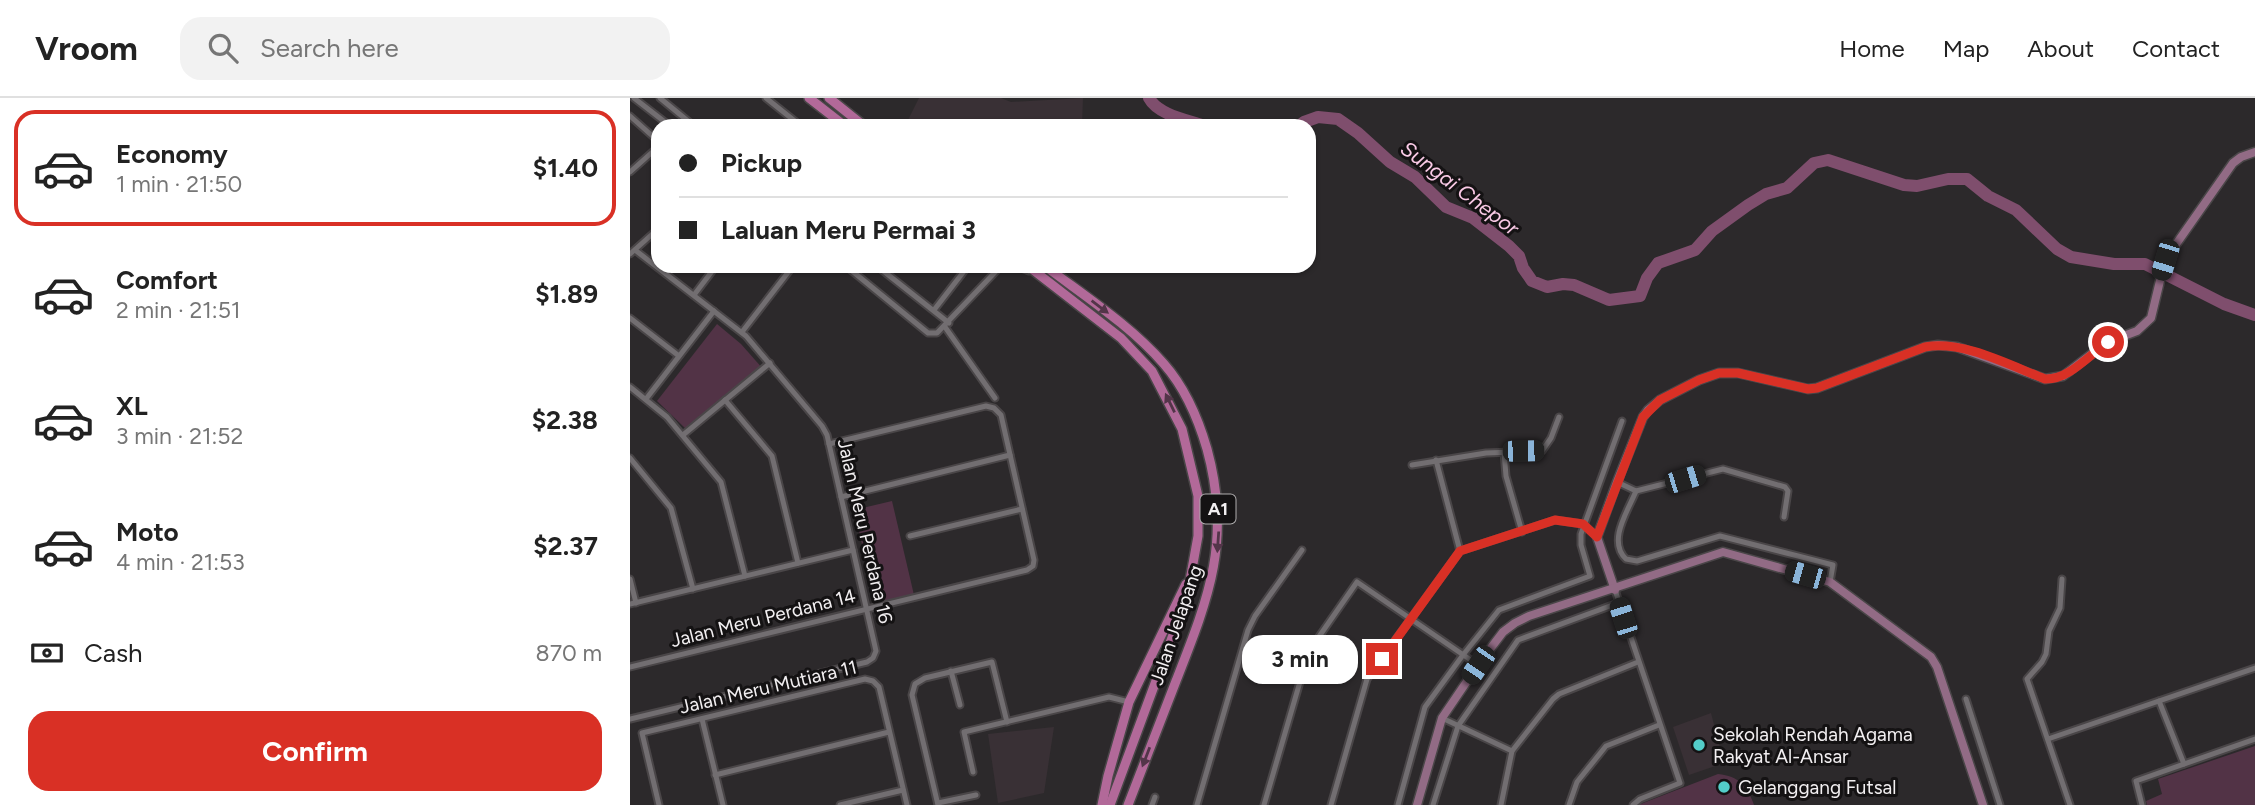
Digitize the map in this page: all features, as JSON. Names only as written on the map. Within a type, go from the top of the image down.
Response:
[{"type":"main road","points":[[809,98],[836,119]]},
{"type":"main road","points":[[828,98],[855,119]]},
{"type":"main road","name":"Jalan Jelapang","points":[[1045,273],[1136,352],[1162,388],[1182,429],[1193,467],[1200,516],[1196,556],[1182,613],[1110,805]]},
{"type":"main road","name":"Jalan Jelapang","points":[[1046,273],[1125,327],[1165,365],[1183,389],[1194,411],[1216,489],[1218,540],[1210,587],[1128,805]]},
{"type":"main road","points":[[1102,805],[1129,702],[1175,608],[1196,556]]},
{"type":"street","points":[[634,98],[661,119]]},
{"type":"street","points":[[660,98],[686,119]]},
{"type":"street","points":[[766,98],[792,119]]},
{"type":"street","points":[[630,116],[651,135]]},
{"type":"street","points":[[1597,537],[1648,410],[1660,400],[1719,373],[1738,373],[1808,389],[1817,388],[1925,347],[1938,345],[1958,346],[2045,379],[2063,376],[2108,342],[2137,331],[2145,325],[2154,309],[2165,260],[2233,163],[2255,152]]},
{"type":"street","points":[[630,172],[651,153]]},
{"type":"street","points":[[632,252],[651,235]]},
{"type":"street","name":"Jalan Meru Perdana 16","points":[[632,252],[651,265]]},
{"type":"street","name":"Jalan Meru Perdana 16","points":[[630,719],[867,662],[873,658],[876,651],[829,444],[822,426],[742,332],[662,273]]},
{"type":"street","points":[[694,295],[711,273]]},
{"type":"street","points":[[742,332],[788,273]]},
{"type":"street","points":[[855,273],[928,332],[937,333],[947,325],[991,273]]},
{"type":"street","points":[[886,273],[933,310],[947,325],[995,398]]},
{"type":"street","points":[[933,310],[962,273]]},
{"type":"street","points":[[646,399],[714,311]]},
{"type":"street","points":[[630,318],[679,356]]},
{"type":"street","points":[[683,436],[770,363]]},
{"type":"street","points":[[630,387],[667,417],[721,482],[745,576]]},
{"type":"street","points":[[725,400],[772,456],[798,563]]},
{"type":"street","points":[[829,444],[986,406],[994,408],[1001,415],[1022,509],[909,536]]},
{"type":"street","points":[[1412,465],[1504,452],[1542,451],[1551,438],[1559,417]]},
{"type":"street","points":[[1398,805],[1425,707],[1499,610],[1590,576],[1581,539],[1583,524],[1622,421]]},
{"type":"street","points":[[1504,452],[1508,484],[1522,532]]},
{"type":"street","points":[[841,497],[1010,455]]},
{"type":"street","points":[[630,458],[671,508],[693,589]]},
{"type":"street","points":[[1436,460],[1460,551]]},
{"type":"street","points":[[1617,482],[1636,491],[1723,469],[1785,487],[1788,491],[1784,517]]},
{"type":"street","points":[[1636,491],[1618,538],[1618,547],[1626,559],[1637,561],[1720,536],[1833,565],[1830,582]]},
{"type":"street","name":"Jalan Meru Perdana 14","points":[[630,667],[1027,570],[1034,563],[1022,509]]},
{"type":"street","points":[[1331,805],[1367,679],[1460,551],[1555,520],[1583,524],[1597,537],[1680,783],[1640,799],[1633,805]]},
{"type":"street","points":[[630,579],[633,604],[853,550]]},
{"type":"street","points":[[1197,805],[1248,630],[1302,550]]},
{"type":"street","points":[[1417,805],[1442,718],[1503,632],[1515,622],[1723,552],[1830,582],[1931,657],[1937,667],[1983,805]]},
{"type":"street","points":[[2062,579],[2060,608],[2049,631],[2046,654],[2027,679],[2070,805]]},
{"type":"street","points":[[1264,805],[1310,651],[1357,582],[1478,665]]},
{"type":"street","points":[[1433,805],[1458,726],[1518,640],[1618,603]]},
{"type":"street","points":[[976,795],[938,804],[912,689],[919,680],[992,662],[1007,722]]},
{"type":"street","points":[[1501,805],[1513,751],[1559,694],[1638,662]]},
{"type":"street","points":[[2048,739],[2255,668]]},
{"type":"street","points":[[951,671],[960,705]]},
{"type":"street","name":"Jalan Meru Mutiara 11","points":[[659,805],[642,733],[865,679],[873,681],[879,687],[907,805]]},
{"type":"street","points":[[973,772],[964,732],[1109,697],[1129,702]]},
{"type":"street","points":[[1966,699],[2000,805]]},
{"type":"street","points":[[2160,701],[2185,764]]},
{"type":"street","points":[[1442,718],[1513,751]]},
{"type":"street","points":[[702,719],[723,805]]},
{"type":"street","points":[[1569,805],[1577,782],[1606,746],[1659,725]]},
{"type":"street","points":[[715,775],[889,732]]},
{"type":"street","points":[[2143,805],[2136,781],[2255,739]]},
{"type":"street","points":[[840,805],[903,790]]},
{"type":"street","points":[[1152,805],[1156,797]]},
{"type":"shaded area","points":[[919,98],[1001,98],[1011,102],[1083,98],[1082,119],[908,119]]},
{"type":"shaded area","points":[[717,324],[741,344],[763,369],[686,429],[657,401]]},
{"type":"shaded area","points":[[892,501],[914,595],[876,604],[854,510]]},
{"type":"shaded area","name":"Sekolah Rendah Agama Rakyat Al-Ansar","points":[[1711,713],[1724,763],[1689,775],[1673,727]]},
{"type":"shaded area","points":[[1054,727],[1044,793],[998,803],[988,734]]},
{"type":"shaded area","points":[[2255,746],[2255,805],[2147,805],[2146,801],[2162,794],[2158,779]]},
{"type":"shaded area","points":[[1718,774],[1732,777],[1741,783],[1754,805],[1638,805]]},
{"type":"waterway","name":"Sungai Chepor","points":[[1149,98],[1159,109],[1182,119]]},
{"type":"waterway","name":"Sungai Chepor","points":[[1312,119],[1338,119],[1358,133],[1390,162],[1415,177],[1446,207],[1473,218],[1509,246],[1519,256],[1532,281],[1547,287],[1574,285],[1609,300],[1640,296],[1647,278],[1658,263],[1695,250],[1712,231],[1748,205],[1766,194],[1787,188],[1814,163],[1828,160],[1904,185],[1917,186],[1948,179],[1967,179],[1988,196],[2016,210],[2057,249],[2071,257],[2114,264],[2145,264],[2224,304],[2255,315]]},
{"type":"place","name":"Sekolah Rendah Agama Rakyat Al-Ansar","points":[[1699,745]]},
{"type":"place","name":"Gelanggang Futsal","points":[[1724,787]]},
{"type":"route","points":[[1382,659],[1460,551],[1555,520],[1583,524],[1597,537],[1643,417],[1660,400],[1699,380],[1719,373],[1738,373],[1808,389],[1817,388],[1925,347],[1938,345],[1958,346],[2045,379],[2053,379],[2063,376],[2108,342]]}]
